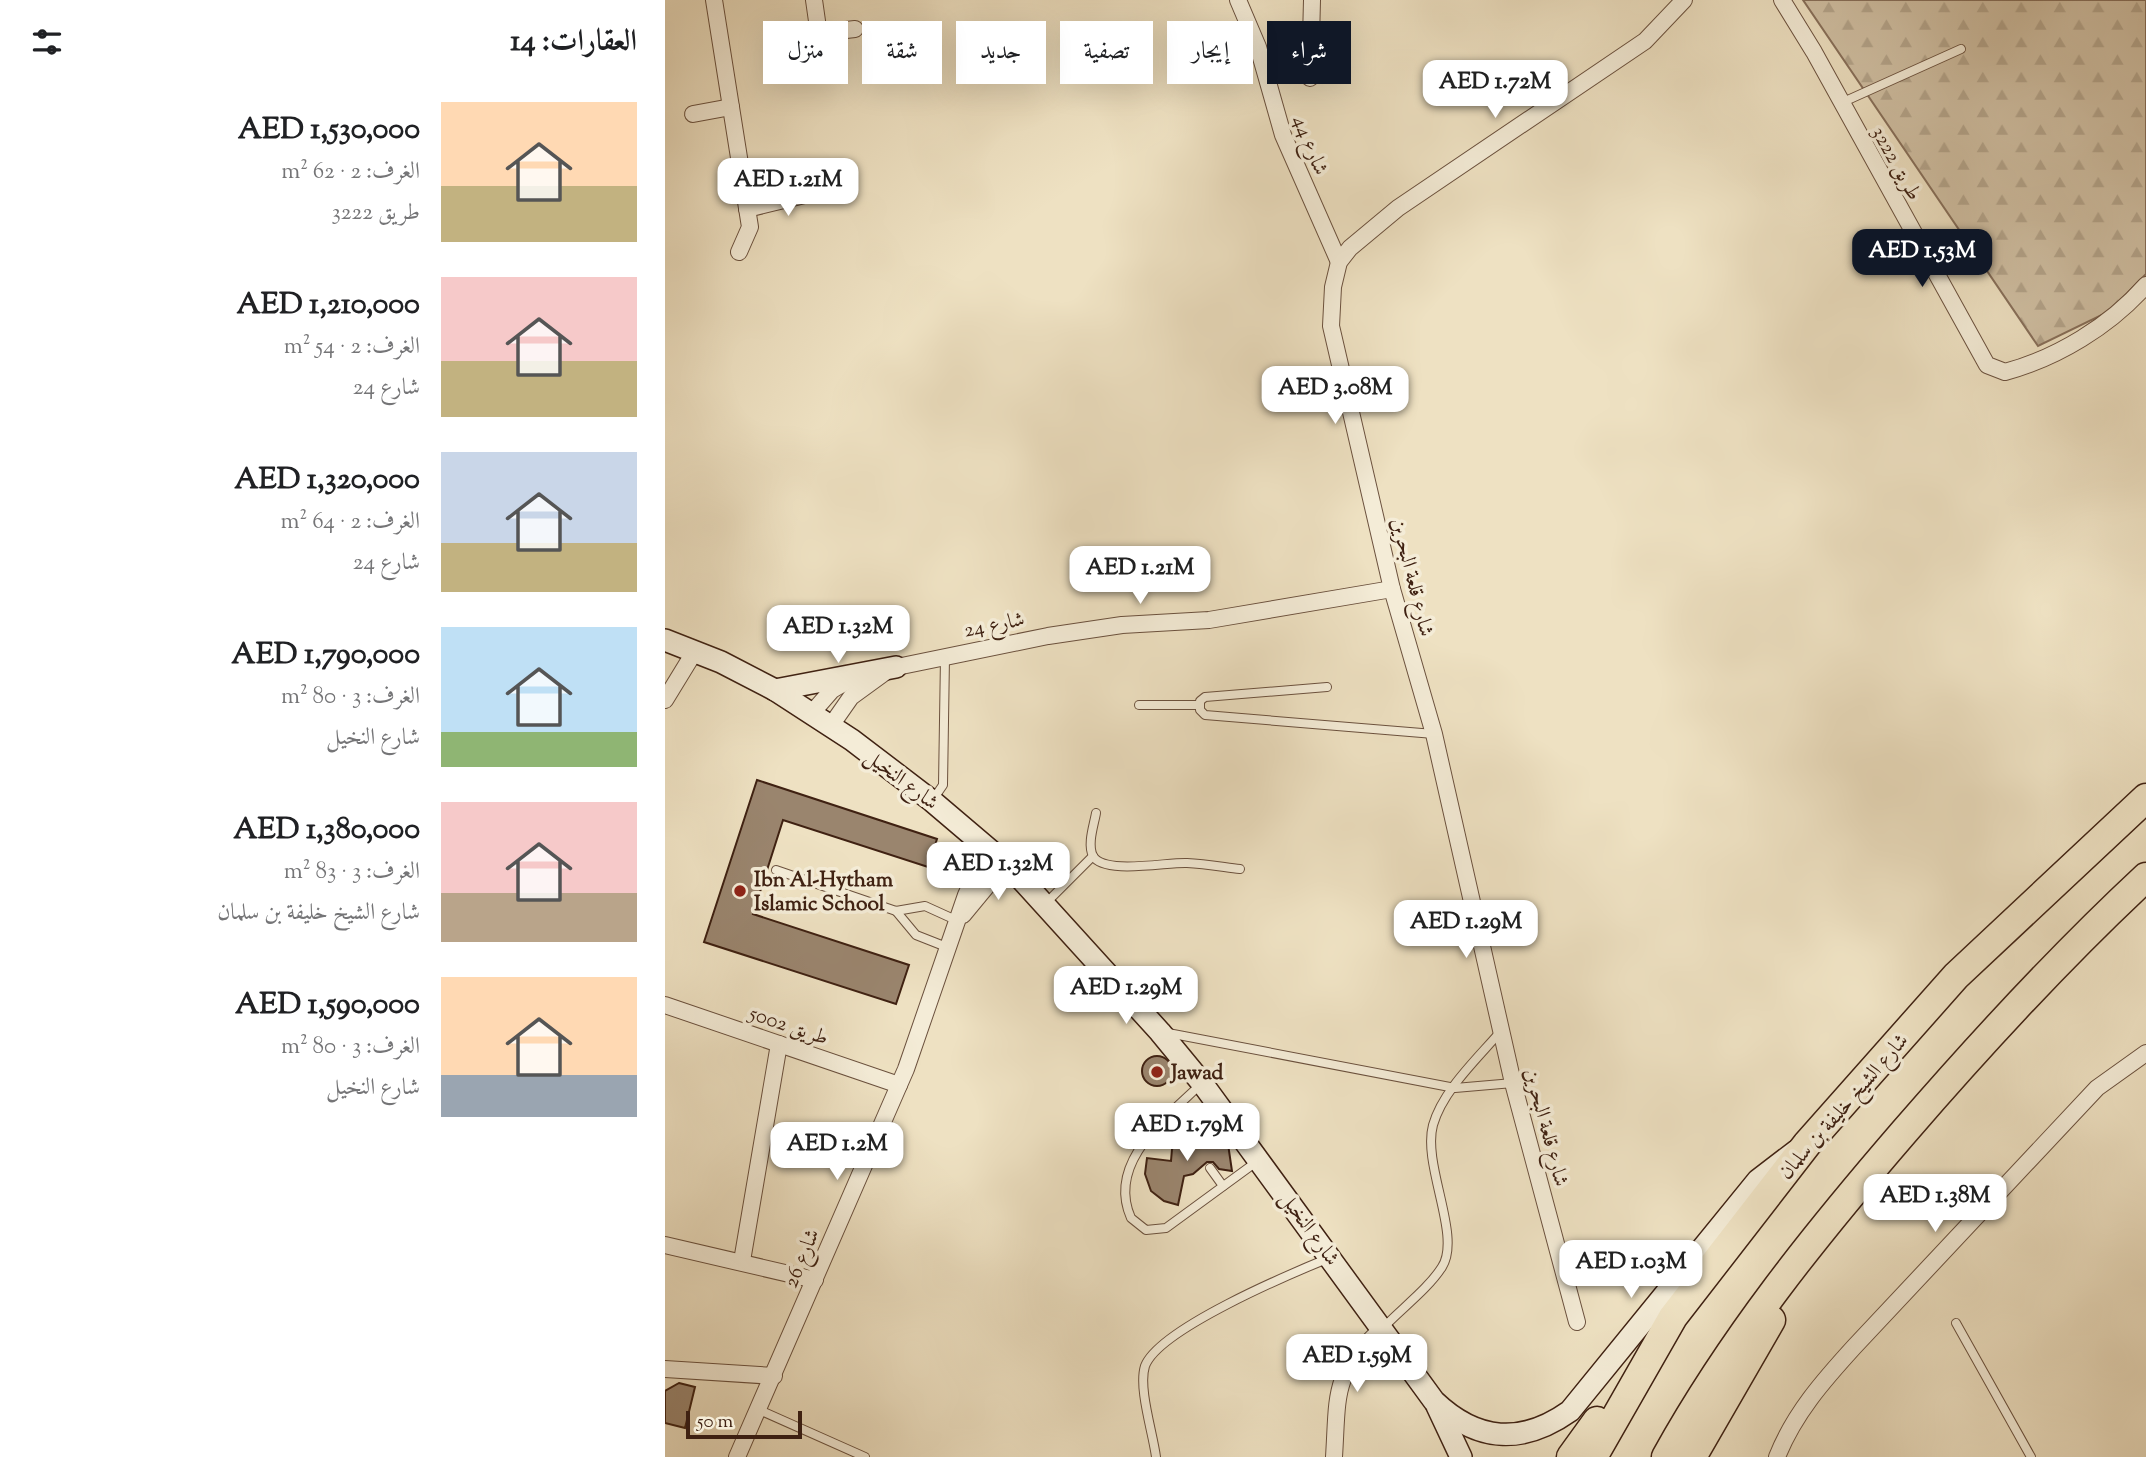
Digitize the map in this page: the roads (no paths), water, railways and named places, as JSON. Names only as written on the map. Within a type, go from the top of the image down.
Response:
[{"type":"highway","name":"شارع الشيخ خليفة بن سلمان","points":[[1593,1457],[1673,1317],[1807,1144],[1956,976],[2146,798]]},
{"type":"highway","points":[[1666,1457],[1731,1348],[1835,1212],[1999,1023],[2146,877]]},
{"type":"highway","points":[[1692,1457],[1835,1212]]},
{"type":"highway","points":[[1571,1457],[1673,1317]]},
{"type":"street","points":[[714,0],[747,209],[748,236],[739,252]]},
{"type":"street","points":[[814,0],[817,21]]},
{"type":"street","name":"شارع 44","points":[[1238,0],[1258,47],[1283,135],[1339,262]]},
{"type":"street","points":[[1312,0],[1312,21]]},
{"type":"street","points":[[1339,262],[1350,248],[1398,208],[1645,41],[1667,21],[1684,0]]},
{"type":"street","name":"طريق 3222","points":[[1782,0],[1980,356],[1995,370],[2005,372],[2015,369],[2079,340],[2110,320],[2146,285]]},
{"type":"street","points":[[848,30],[856,29]]},
{"type":"street","points":[[693,114],[731,107]]},
{"type":"street","points":[[747,209],[821,191]]},
{"type":"street","name":"شارع قلعة البحرين","points":[[1339,262],[1332,287],[1331,326],[1392,589],[1434,734],[1513,1083],[1577,1322]]},
{"type":"street","name":"شارع 24","points":[[811,714],[842,683],[945,655],[1122,625],[1209,620],[1392,589]]},
{"type":"street","name":"شارع النخيل","points":[[665,640],[775,690],[933,801],[1006,863],[1160,1031],[1202,1083],[1434,1401],[1461,1457]]},
{"type":"street","points":[[665,700],[695,652]]},
{"type":"street","points":[[775,690],[896,667]]},
{"type":"street","name":"شارع 24","points":[[830,727],[858,691],[896,667]]},
{"type":"street","name":"شارع 26","points":[[737,1457],[899,1085],[950,948],[966,895],[988,847]]},
{"type":"street","name":"شارع 26","points":[[960,919],[1006,863]]},
{"type":"street","name":"طريق 5002","points":[[665,1005],[899,1085]]},
{"type":"street","points":[[742,1261],[779,1044]]},
{"type":"street","points":[[1777,1457],[1785,1437],[1814,1391],[1854,1347],[2097,1088],[2146,1053]]},
{"type":"street","name":"شارع النخيل","points":[[1434,1401],[1459,1422],[1489,1433],[1511,1435],[1532,1432],[1552,1423],[1583,1397],[1664,1293],[1758,1180],[1771,1167],[1807,1144]]},
{"type":"street","points":[[665,1245],[815,1280]]},
{"type":"street","points":[[1334,1457],[1337,1400],[1342,1376],[1356,1353],[1381,1330]]},
{"type":"street","points":[[665,1369],[774,1376]]},
{"type":"lane","points":[[1841,103],[1961,49]]},
{"type":"lane","points":[[933,801],[943,785],[945,655]]},
{"type":"lane","points":[[1199,705],[1205,697],[1327,687]]},
{"type":"lane","points":[[1139,705],[1199,705]]},
{"type":"lane","points":[[1199,705],[1205,715],[1434,734]]},
{"type":"lane","points":[[1095,813],[1091,842],[1093,856],[1100,862],[1117,866],[1189,863],[1240,869]]},
{"type":"lane","points":[[1044,905],[1093,856]]},
{"type":"lane","points":[[776,870],[896,911],[925,906],[960,919]]},
{"type":"lane","points":[[896,911],[916,935],[950,948]]},
{"type":"lane","points":[[1160,1031],[1455,1088],[1513,1083]]},
{"type":"lane","points":[[1381,1330],[1443,1266],[1448,1248],[1430,1138],[1441,1106],[1501,1031]]},
{"type":"lane","points":[[1202,1083],[1152,1131],[1133,1158],[1127,1189],[1131,1218],[1146,1230],[1160,1231],[1259,1160]]},
{"type":"lane","points":[[1171,1113],[1190,1139]]},
{"type":"lane","points":[[1210,1168],[1223,1186]]},
{"type":"lane","points":[[1156,1457],[1143,1382],[1151,1355],[1173,1336],[1239,1299],[1331,1257]]},
{"type":"lane","points":[[1956,1323],[2031,1457]]},
{"type":"lane","points":[[757,1409],[865,1457]]},
{"type":"place","name":"Ibn Al-Hytham Islamic School","points":[[740,891]]},
{"type":"place","name":"Jawad","points":[[1157,1072]]}]
